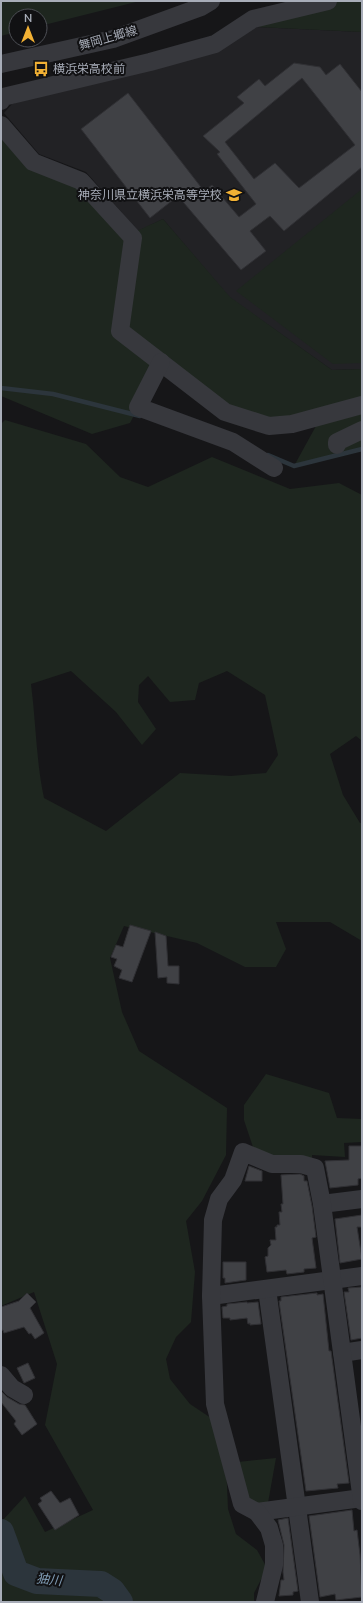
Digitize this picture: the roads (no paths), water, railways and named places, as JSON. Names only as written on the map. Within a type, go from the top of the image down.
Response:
[{"type":"street","name":"舞岡上郷線","points":[[1,64],[113,39],[201,7],[211,1]]},
{"type":"street","points":[[1,101],[3,97],[150,62],[215,44],[253,19],[328,1]]},
{"type":"street","points":[[1,125],[33,162],[82,181],[133,238],[120,331],[225,412],[270,426],[292,424],[362,405]]},
{"type":"street","points":[[162,362],[138,408],[233,442],[269,465]]},
{"type":"street","points":[[337,445],[337,442],[362,430]]},
{"type":"street","points":[[257,1512],[362,1499],[357,1424],[342,1353],[322,1204],[315,1168],[301,1164],[272,1164],[243,1152],[233,1180],[219,1199],[213,1220],[211,1296],[215,1404],[242,1504],[257,1512],[269,1528],[274,1546],[274,1565],[265,1602]]},
{"type":"street","points":[[322,1204],[362,1199]]},
{"type":"street","points":[[211,1296],[362,1276]]},
{"type":"street","points":[[267,1289],[310,1602]]},
{"type":"street","points":[[342,1353],[362,1350]]},
{"type":"street","points":[[1,1375],[12,1388],[24,1394]]},
{"type":"waterway","points":[[1,388],[53,394],[140,416]]},
{"type":"waterway","points":[[268,455],[294,466],[362,449]]},
{"type":"waterway","name":"㹨川","points":[[1,1532],[16,1573],[37,1581],[101,1584],[112,1591],[120,1602]]},
{"type":"place","name":"横浜栄高校前","points":[[41,69]]},
{"type":"place","name":"神奈川県立横浜栄高等学校","points":[[234,195]]}]
